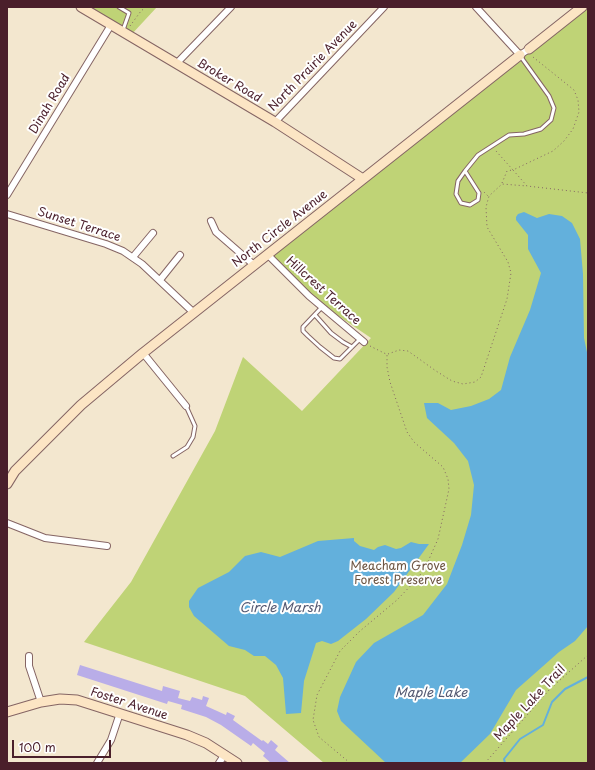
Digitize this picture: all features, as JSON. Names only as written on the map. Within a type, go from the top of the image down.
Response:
[{"type":"street","name":"Broker Road","points":[[81,7],[275,122],[363,179]]},
{"type":"street","points":[[176,64],[231,7]]},
{"type":"street","name":"North Prairie Avenue","points":[[275,122],[384,7]]},
{"type":"street","points":[[476,7],[520,55]]},
{"type":"street","name":"North Circle Avenue","points":[[7,484],[15,471],[81,405],[143,353],[520,55],[529,51],[582,7]]},
{"type":"street","name":"Dinah Road","points":[[7,195],[111,25]]},
{"type":"street","name":"Sunset Terrace","points":[[7,214],[106,244],[133,257],[160,280],[194,313]]},
{"type":"street","points":[[211,221],[216,232],[254,265]]},
{"type":"street","points":[[133,257],[153,233]]},
{"type":"street","points":[[160,280],[180,255]]},
{"type":"street","name":"Hillcrest Terrace","points":[[268,255],[322,307],[362,341]]},
{"type":"street","points":[[143,353],[186,406]]},
{"type":"street","points":[[7,523],[46,538],[107,546]]},
{"type":"street","points":[[29,656],[29,666],[41,702]]},
{"type":"street","name":"Foster Avenue","points":[[7,712],[41,702],[60,699],[77,700],[187,735],[206,743],[237,763]]},
{"type":"street","points":[[97,763],[111,740],[120,713]]},
{"type":"street","points":[[219,763],[225,754]]},
{"type":"lane","points":[[119,7],[129,13],[122,31]]},
{"type":"lane","points":[[465,171],[479,192],[478,200],[470,205],[461,203],[456,194],[458,181],[465,171],[478,155],[509,135],[524,134],[541,129],[551,120],[554,108],[549,96],[520,55]]},
{"type":"lane","points":[[322,307],[304,327],[303,331],[320,347],[334,358],[340,359],[352,347],[362,341]]},
{"type":"lane","points":[[315,315],[331,333],[352,347]]},
{"type":"lane","points":[[173,456],[187,447],[193,437],[195,426],[186,406]]},
{"type":"path","points":[[130,26],[141,11],[146,7]]},
{"type":"path","points":[[362,341],[387,354],[399,350],[408,351],[436,371],[463,384],[475,382],[481,377],[507,299],[511,273],[508,262],[487,227],[486,208],[489,197],[494,190],[502,184],[507,171],[513,170],[553,151],[564,142],[573,128],[578,112],[578,100],[574,90],[529,51]]},
{"type":"path","points":[[496,151],[527,186]]},
{"type":"path","points":[[502,184],[588,193]]},
{"type":"path","points":[[479,192],[485,192],[489,197]]},
{"type":"path","points":[[350,763],[319,737],[313,720],[317,695],[340,651],[360,631],[397,600],[418,578],[426,566],[438,539],[449,489],[448,479],[443,467],[414,442],[407,432],[390,382],[387,367],[387,354]]},
{"type":"path","name":"Maple Lake Trail","points":[[484,763],[550,689],[588,656]]},
{"type":"green space","points":[[85,7],[157,7],[131,35]]},
{"type":"green space","name":"Meacham Grove Forest Preserve","points":[[582,7],[588,7],[588,763],[324,763],[245,696],[84,642],[131,582],[215,431],[243,357],[302,411],[371,338],[309,296],[268,255]]},
{"type":"water","name":"Maple Lake","points":[[524,212],[537,218],[549,214],[562,216],[572,223],[580,239],[583,274],[584,338],[588,357],[588,626],[575,641],[559,652],[516,690],[490,734],[460,763],[386,763],[341,721],[337,711],[340,697],[356,662],[374,643],[423,615],[447,584],[462,545],[471,515],[474,485],[468,461],[454,443],[427,418],[424,403],[438,403],[451,410],[471,406],[489,399],[501,390],[510,357],[530,310],[541,273],[528,249],[528,235],[516,220],[518,214]]},
{"type":"water","name":"Circle Marsh","points":[[354,538],[354,541],[360,546],[374,550],[385,545],[396,549],[401,548],[411,542],[429,544],[394,592],[366,619],[338,641],[331,644],[322,641],[316,643],[304,681],[301,713],[286,714],[283,678],[276,665],[265,656],[254,656],[245,650],[229,646],[194,616],[189,607],[189,601],[198,588],[229,572],[245,556],[261,552],[280,557],[318,541]]},
{"type":"building","points":[[80,665],[162,691],[163,686],[180,691],[178,698],[190,701],[192,697],[202,700],[203,696],[209,698],[206,706],[226,715],[227,712],[235,716],[233,720],[262,741],[263,740],[268,744],[271,740],[278,746],[275,750],[290,763],[271,763],[263,756],[265,753],[253,743],[251,746],[221,725],[206,717],[181,709],[182,705],[168,701],[167,704],[77,675]]},
{"type":"waterway","points":[[505,763],[504,759],[520,739],[543,725],[552,702],[565,689],[588,677]]}]
